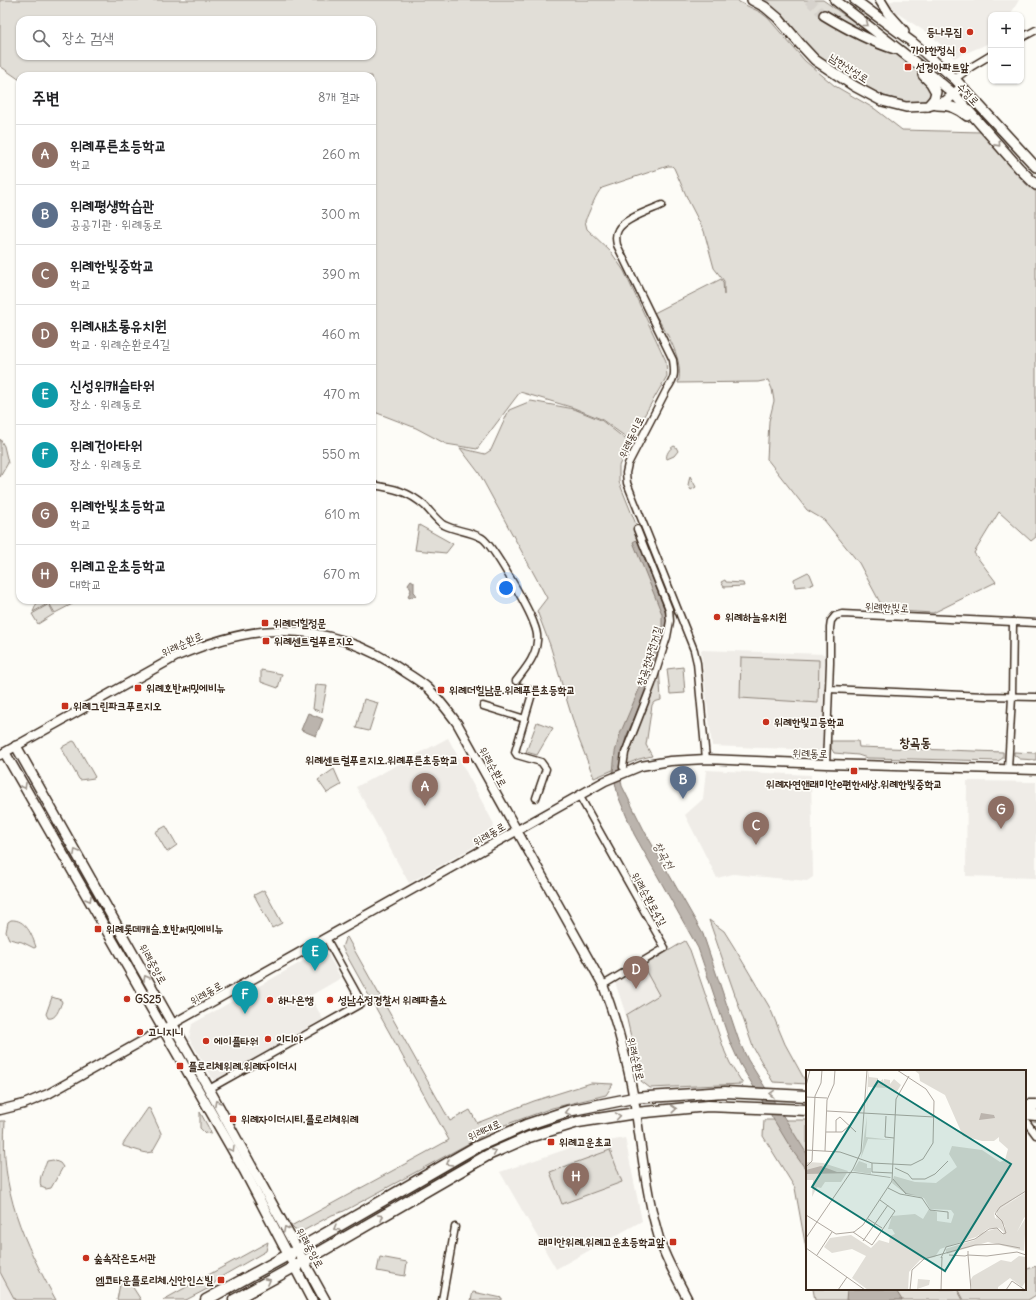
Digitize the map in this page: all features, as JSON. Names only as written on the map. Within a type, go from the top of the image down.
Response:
[{"type":"main road","name":"남한산성로","points":[[752,0],[765,7],[778,18],[815,60],[854,86],[873,96],[892,104],[906,107],[928,106],[946,101],[950,91]]},
{"type":"main road","name":"수정로","points":[[835,0],[950,91],[1036,185]]},
{"type":"main road","name":"수정로","points":[[855,0],[912,42],[955,79],[1036,167]]},
{"type":"main road","points":[[880,0],[888,13],[912,42]]},
{"type":"main road","points":[[824,15],[875,43],[902,52]]},
{"type":"main road","points":[[913,61],[934,87],[936,92],[934,99],[928,106]]},
{"type":"main road","points":[[950,91],[955,79]]},
{"type":"main road","points":[[950,91],[962,87]]},
{"type":"main road","points":[[928,106],[945,105],[953,107],[983,127]]},
{"type":"main road","name":"위례중앙로","points":[[16,746],[209,1089],[299,1264],[312,1300]]},
{"type":"main road","name":"위례중앙로","points":[[2,754],[293,1252]]},
{"type":"main road","name":"위례대로","points":[[206,1300],[482,1144],[526,1125],[568,1111],[633,1098],[736,1093],[806,1096]]},
{"type":"main road","points":[[1026,1104],[1036,1105]]},
{"type":"main road","points":[[234,1300],[495,1152],[529,1137],[578,1122],[636,1113],[708,1106],[806,1110]]},
{"type":"main road","points":[[1026,1114],[1036,1115]]},
{"type":"main road","name":"위례중앙로","points":[[299,1264],[325,1300]]},
{"type":"street","points":[[1024,36],[1036,30]]},
{"type":"street","points":[[955,79],[988,57]]},
{"type":"street","name":"위례동이로","points":[[662,206],[625,222],[618,229],[615,238],[617,246],[673,360],[675,370],[673,380],[628,464],[626,474],[627,483],[694,650],[697,663],[706,759]]},
{"type":"street","points":[[376,486],[401,490],[417,500],[444,525],[465,531],[483,539],[493,549],[530,613],[537,633],[535,654],[516,681]]},
{"type":"street","name":"창곡천자전거길","points":[[623,767],[625,753],[652,684],[667,637],[670,621],[669,608],[637,529]]},
{"type":"street","name":"위례한빛로","points":[[826,764],[830,628],[831,621],[835,616],[842,614],[1036,623]]},
{"type":"street","points":[[1008,769],[1012,697],[1013,622]]},
{"type":"street","name":"위례순환로","points":[[2,754],[177,656],[208,644],[256,633],[276,631],[317,634],[351,643],[374,653],[393,664],[427,688],[443,704],[457,723],[603,985],[613,1012],[622,1045],[636,1113],[650,1203],[657,1233],[666,1257],[688,1300]]},
{"type":"street","points":[[520,687],[530,690],[532,694],[515,752],[517,755],[541,762],[546,769],[536,798]]},
{"type":"street","points":[[829,689],[1036,697]]},
{"type":"street","points":[[483,706],[525,719]]},
{"type":"street","name":"위례동로","points":[[0,1110],[24,1104],[48,1094],[596,786],[641,766],[670,761],[706,759],[1036,770]]},
{"type":"street","name":"위례순환로4길","points":[[579,796],[665,948],[603,985]]},
{"type":"street","points":[[209,1089],[362,1003],[326,938]]},
{"type":"street","points":[[1026,1121],[1036,1135]]},
{"type":"street","points":[[442,1300],[455,1227]]},
{"type":"shaded area","points":[[0,0],[738,0],[739,2],[760,12],[768,18],[805,61],[835,86],[875,109],[902,130],[981,132],[1026,184],[1036,192],[1036,537],[1031,541],[999,512],[974,553],[996,582],[933,613],[884,610],[859,563],[824,520],[807,510],[767,459],[769,421],[774,401],[772,389],[768,380],[758,382],[678,383],[679,365],[677,356],[669,337],[654,313],[721,279],[723,282],[724,295],[724,281],[714,268],[704,231],[672,166],[602,188],[585,221],[587,229],[611,252],[624,271],[666,361],[667,376],[630,440],[601,419],[574,408],[520,392],[477,449],[446,444],[416,428],[376,413],[376,72],[16,72],[16,77],[0,66]]},
{"type":"shaded area","points":[[758,0],[823,0],[909,61],[933,84],[936,96],[923,103],[906,102],[884,96],[856,81],[834,69],[812,53],[801,38],[775,10]]},
{"type":"shaded area","points":[[895,0],[1019,0],[1012,12],[988,12],[988,43],[954,58],[932,36],[883,4]]},
{"type":"shaded area","points":[[531,401],[574,409],[601,420],[629,442],[619,466],[619,482],[671,611],[659,665],[661,700],[654,702],[652,705],[646,745],[652,756],[639,759],[594,778],[578,737],[550,645],[537,611],[547,598],[479,473],[460,448],[485,454],[491,450],[509,410]]},
{"type":"shaded area","points":[[0,439],[4,446],[8,463],[0,477]]},
{"type":"shaded area","points":[[674,446],[678,451],[674,456],[667,459],[668,452]]},
{"type":"shaded area","points":[[690,476],[696,487],[691,490],[688,485]]},
{"type":"shaded area","points":[[419,525],[453,544],[446,553],[415,550]]},
{"type":"shaded area","points":[[638,539],[665,611],[667,622],[665,635],[650,683],[626,737],[619,768],[622,786],[645,832],[703,934],[739,1041],[748,1060],[806,1152],[806,1170],[792,1150],[740,1064],[730,1042],[698,948],[634,834],[618,796],[613,773],[615,752],[620,734],[646,673],[662,627],[662,614],[633,542]]},
{"type":"shaded area","points":[[808,572],[814,584],[795,587],[794,579]]},
{"type":"shaded area","points":[[411,580],[414,582],[414,592],[417,595],[409,598],[408,596],[411,590],[408,584]]},
{"type":"shaded area","points":[[725,580],[726,582],[743,583],[744,586],[724,587],[721,582]]},
{"type":"shaded area","points":[[36,604],[47,604],[33,612]]},
{"type":"shaded area","points":[[49,604],[54,614],[38,624],[32,614]]},
{"type":"shaded area","points":[[50,604],[72,604],[55,613]]},
{"type":"shaded area","name":"위례한빛고등학교","points":[[701,650],[825,654],[822,749],[815,753],[804,754],[792,749],[712,746]]},
{"type":"shaded area","points":[[741,657],[819,660],[818,703],[740,698]]},
{"type":"shaded area","points":[[683,667],[685,693],[670,694],[667,669]]},
{"type":"shaded area","points":[[261,670],[282,674],[278,688],[261,682]]},
{"type":"shaded area","points":[[316,685],[327,686],[322,712],[313,709]]},
{"type":"shaded area","points":[[364,699],[378,703],[369,731],[356,728]]},
{"type":"shaded area","points":[[308,713],[323,719],[316,736],[301,730]]},
{"type":"shaded area","points":[[537,722],[553,728],[537,755],[526,752]]},
{"type":"shaded area","points":[[448,738],[494,824],[491,837],[409,883],[356,787]]},
{"type":"shaded area","points":[[73,741],[95,777],[94,778],[79,779],[62,749],[62,747]]},
{"type":"shaded area","points":[[831,741],[858,741],[859,747],[1003,752],[1003,758],[998,761],[867,758],[858,755],[834,753],[831,748]]},
{"type":"shaded area","points":[[1014,752],[1036,753],[1036,760],[1020,759],[1014,755]]},
{"type":"shaded area","points":[[334,769],[341,785],[327,793],[318,780]]},
{"type":"shaded area","points":[[706,770],[811,775],[813,877],[807,881],[733,874],[717,878],[685,815],[703,799]]},
{"type":"shaded area","points":[[967,781],[1036,782],[1036,878],[966,876]]},
{"type":"shaded area","points":[[166,826],[177,845],[167,852],[155,832]]},
{"type":"shaded area","points":[[264,890],[282,923],[272,928],[254,895]]},
{"type":"shaded area","points":[[11,920],[21,922],[28,929],[36,947],[34,948],[22,942],[9,939],[6,932],[8,922]]},
{"type":"shaded area","points":[[709,920],[724,931],[734,947],[770,1008],[785,1044],[806,1084],[773,1082],[753,1047]]},
{"type":"shaded area","points":[[347,937],[450,1121],[470,1110],[477,1123],[534,1101],[591,1083],[613,1084],[606,1095],[552,1108],[499,1127],[344,1211],[332,1215],[303,1231],[295,1230],[291,1226],[449,1140],[342,947]]},
{"type":"shaded area","points":[[685,941],[690,950],[725,1052],[743,1084],[650,1088],[641,1081],[626,1015],[659,995],[643,966]]},
{"type":"shaded area","points":[[319,952],[328,955],[341,978],[310,996],[323,1019],[214,1081],[189,1038],[192,1024]]},
{"type":"shaded area","points":[[643,966],[659,995],[626,1015],[615,982]]},
{"type":"shaded area","points":[[52,997],[61,1000],[62,1002],[55,1016],[48,1018],[46,1014]]},
{"type":"shaded area","points":[[148,1108],[150,1109],[161,1133],[161,1136],[152,1152],[146,1153],[123,1146],[123,1144]]},
{"type":"shaded area","points":[[200,1112],[212,1134],[205,1133],[200,1128]]},
{"type":"shaded area","points":[[764,1120],[806,1120],[806,1248],[795,1188],[763,1136]]},
{"type":"shaded area","points":[[0,1121],[5,1121],[4,1146],[6,1170],[16,1215],[33,1257],[56,1300],[15,1300],[0,1272]]},
{"type":"shaded area","points":[[625,1138],[642,1221],[556,1269],[500,1172],[570,1148]]},
{"type":"shaded area","points":[[610,1150],[622,1182],[562,1204],[550,1172]]},
{"type":"shaded area","points":[[53,1160],[60,1163],[63,1167],[51,1188],[46,1189],[41,1187],[41,1177],[47,1161]]},
{"type":"shaded area","points":[[268,1242],[266,1251],[219,1278],[211,1287],[186,1300],[163,1300]]},
{"type":"shaded area","points":[[380,1257],[407,1262],[405,1276],[377,1271]]},
{"type":"shaded area","points":[[1036,1266],[1036,1295],[1028,1300],[964,1300],[959,1290],[1026,1290],[1026,1270]]},
{"type":"shaded area","points":[[0,1272],[10,1291],[15,1300],[0,1300]]},
{"type":"shaded area","points":[[120,1284],[132,1286],[141,1300],[117,1300]]},
{"type":"shaded area","points":[[813,1290],[958,1290],[963,1300],[815,1300]]},
{"type":"shaded area","points":[[847,1290],[896,1290],[902,1300],[846,1300]]},
{"type":"shaded area","points":[[473,1292],[502,1298],[502,1300],[471,1300]]},
{"type":"tunnel","points":[[808,0],[824,15]]},
{"type":"place","name":"등나무집","points":[[970,32]]},
{"type":"place","name":"가야한정식","points":[[963,50]]},
{"type":"place","name":"선경아파트앞","points":[[908,67]]},
{"type":"place","name":"위례하늘유치원","points":[[717,617]]},
{"type":"place","name":"위례더힐정문","points":[[265,623]]},
{"type":"place","name":"위례센트럴푸르지오","points":[[266,641]]},
{"type":"place","name":"위례호반써밋에비뉴","points":[[138,688]]},
{"type":"place","name":"위례더힐남문.위례푸른초등학교","points":[[441,690]]},
{"type":"place","name":"위례그린파크푸르지오","points":[[65,706]]},
{"type":"place","name":"위례한빛고등학교","points":[[766,722]]},
{"type":"place","name":"위례센트럴푸르지오.위례푸른초등학교","points":[[466,760]]},
{"type":"place","name":"위례자연앤래미안e편한세상.위례한빛중학교","points":[[854,771]]},
{"type":"place","name":"위례평생학습관","points":[[683,799]]},
{"type":"place","name":"위례푸른초등학교","points":[[425,806]]},
{"type":"place","name":"위례한빛초등학교","points":[[1001,829]]},
{"type":"place","name":"위례한빛중학교","points":[[756,845]]},
{"type":"place","name":"위례롯데캐슬.호반써밋에비뉴","points":[[98,929]]},
{"type":"place","name":"신성위캐슬타워","points":[[315,971]]},
{"type":"place","name":"위례새초롱유치원","points":[[636,989]]},
{"type":"place","name":"GS25","points":[[127,999]]},
{"type":"place","name":"하나은행","points":[[270,1000]]},
{"type":"place","name":"성남수정경찰서 위례파출소","points":[[330,1000]]},
{"type":"place","name":"위례건아타워","points":[[245,1014]]},
{"type":"place","name":"고니지니","points":[[140,1032]]},
{"type":"place","name":"이디야","points":[[268,1039]]},
{"type":"place","name":"에이플타워","points":[[206,1041]]},
{"type":"place","name":"플로리체위례.위례자이더시","points":[[180,1066]]},
{"type":"place","name":"위례자이더시티.플로리체위례","points":[[233,1119]]},
{"type":"place","name":"위례고운초교","points":[[551,1142]]},
{"type":"place","name":"위례고운초등학교","points":[[576,1196]]},
{"type":"place","name":"래미안위례.위례고운초등학교앞","points":[[673,1242]]},
{"type":"place","name":"숲속작은도서관","points":[[86,1258]]},
{"type":"place","name":"엠코타운플로리체.신안인스빌","points":[[221,1280]]},
{"type":"district","name":"창곡동","points":[[915,742]]},
{"type":"water label","name":"창곡천","points":[[664,855]]}]
